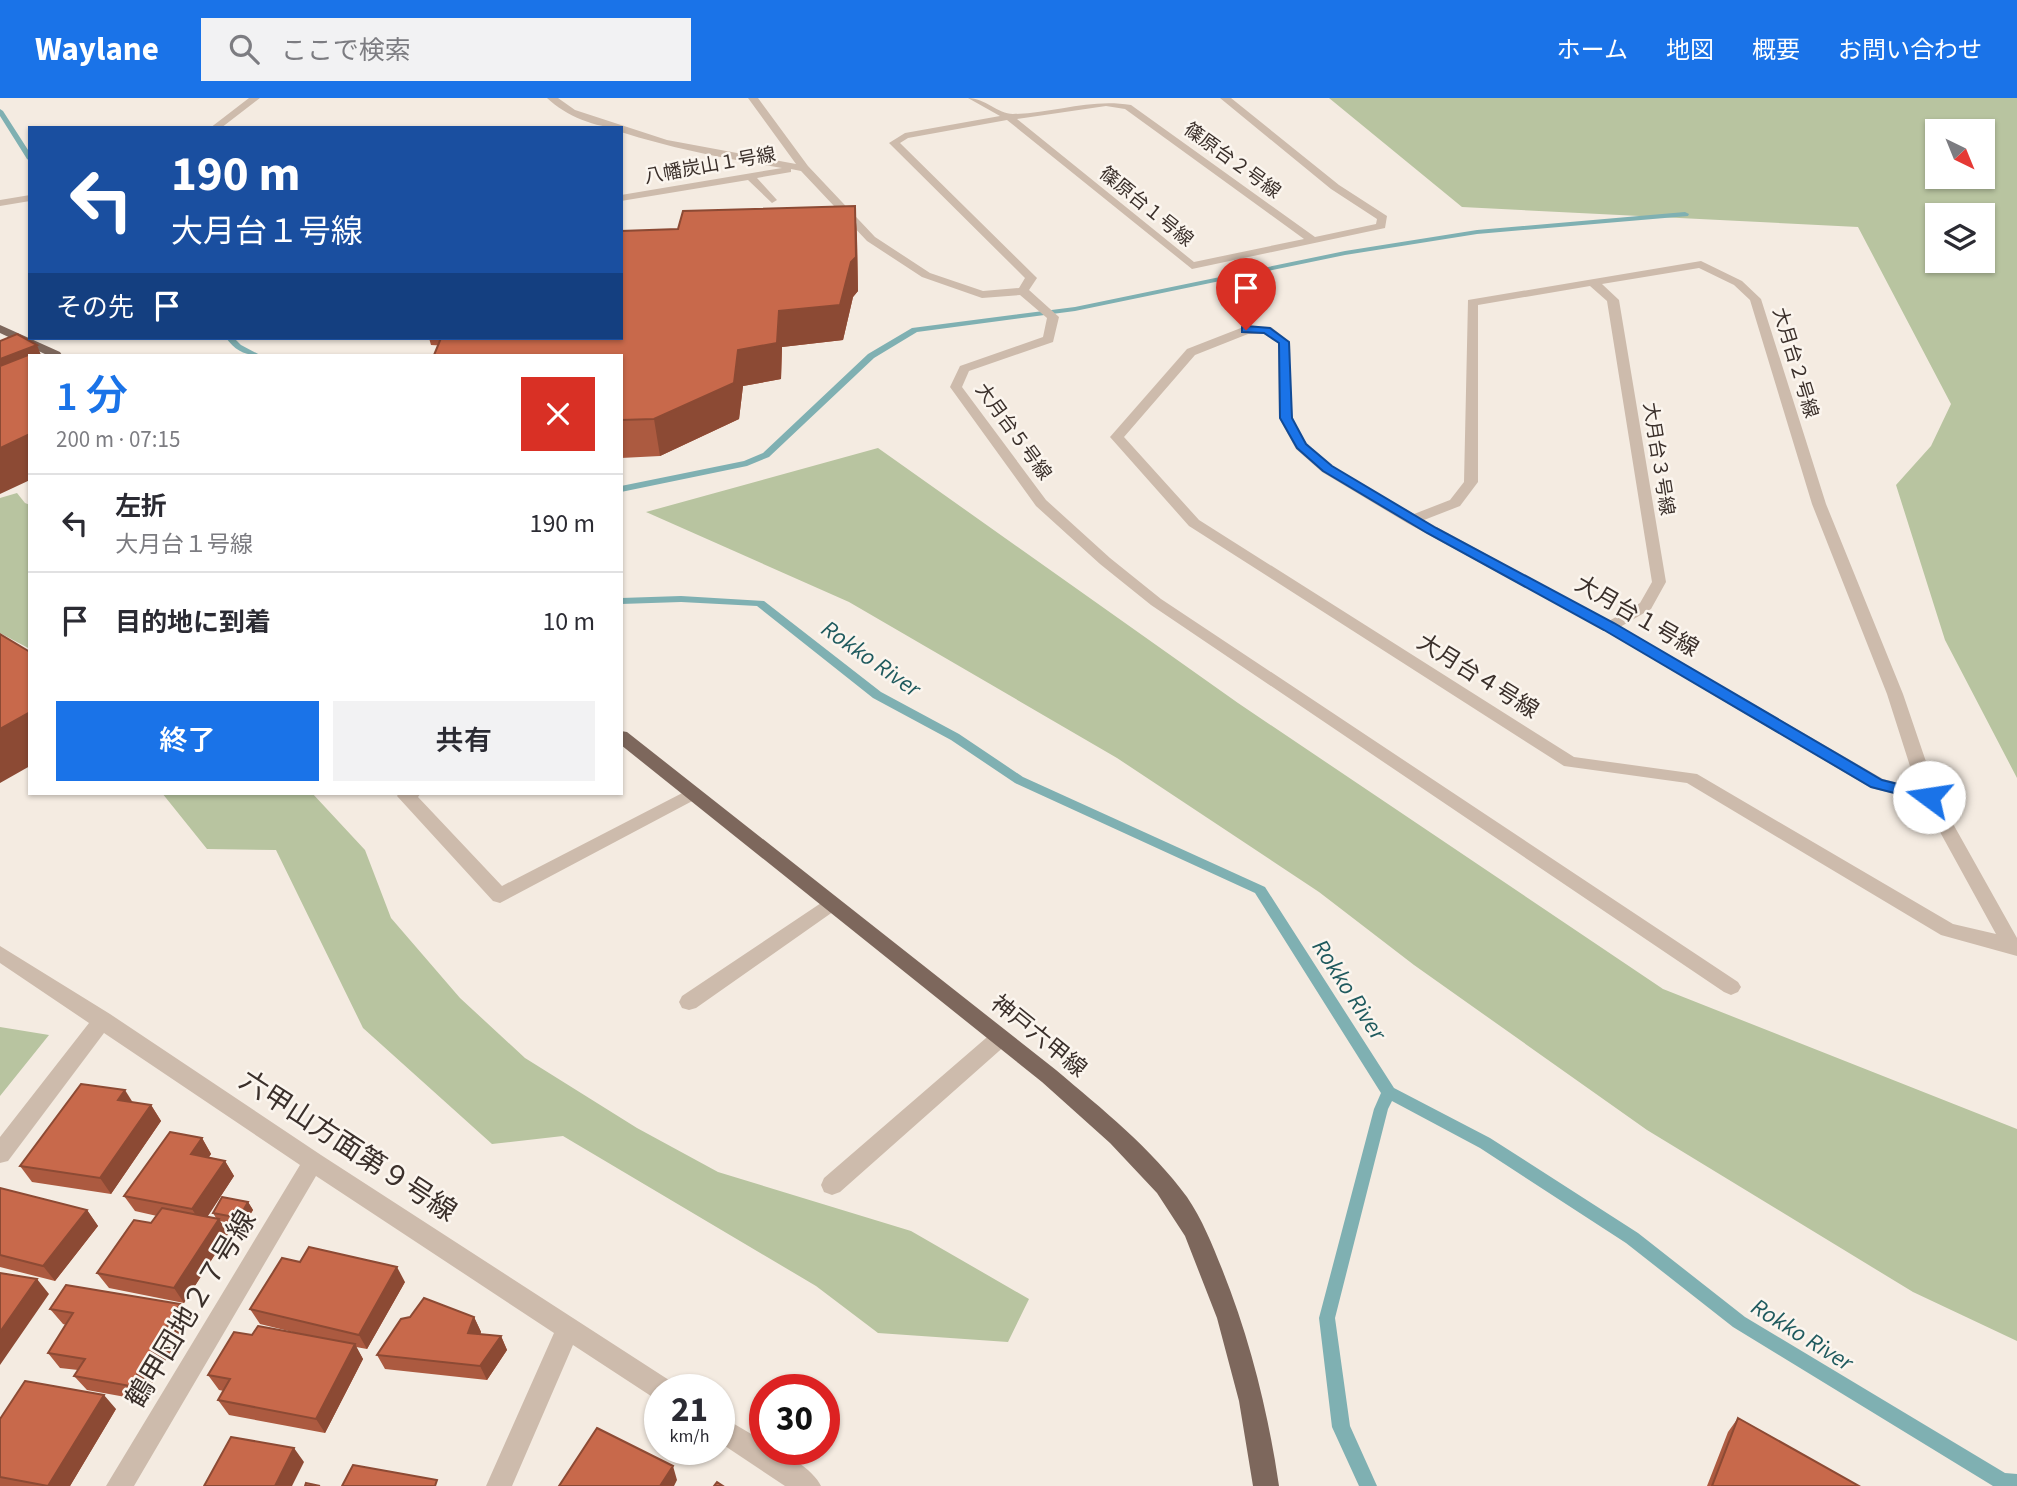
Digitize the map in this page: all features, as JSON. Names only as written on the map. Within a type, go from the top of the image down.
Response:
[{"type":"main road","points":[[0,330],[54,354]]},
{"type":"main road","name":"神戸六甲線","points":[[623,738],[1097,1117],[1163,1184],[1194,1228],[1224,1302],[1248,1382],[1262,1448],[1266,1486]]},
{"type":"street","points":[[218,126],[255,98]]},
{"type":"street","points":[[552,98],[572,112],[614,126]]},
{"type":"street","points":[[753,98],[804,167],[871,239],[926,275],[982,295],[1023,291],[1031,278],[894,144],[905,136],[1009,117]]},
{"type":"street","points":[[973,98],[1009,117]]},
{"type":"street","name":"篠原台１号線","points":[[1009,117],[1192,266],[1381,226],[1383,218],[1335,187],[1225,98]]},
{"type":"street","name":"篠原台２号線","points":[[1009,117],[1106,103],[1128,107],[1311,240]]},
{"type":"street","points":[[623,129],[646,138],[756,161],[804,167]]},
{"type":"street","name":"八幡炭山１号線","points":[[623,198],[804,167]]},
{"type":"street","points":[[750,176],[772,200]]},
{"type":"street","points":[[0,203],[28,198]]},
{"type":"street","name":"大月台２号線","points":[[1412,520],[1455,503],[1471,482],[1472,302],[1701,264],[1738,284],[1755,299],[1819,504],[1895,694],[1929,797]]},
{"type":"street","name":"大月台３号線","points":[[1593,282],[1613,300],[1659,582],[1646,606],[1609,626]]},
{"type":"street","name":"大月台５号線","points":[[1023,291],[1053,317],[1049,339],[1028,349],[964,369],[956,387],[1041,503],[1105,561],[1156,602],[1731,987]]},
{"type":"street","name":"大月台１号線","points":[[1246,330],[1267,330],[1284,342],[1286,418],[1301,446],[1343,479],[1412,520],[1609,626],[1877,784],[1929,797]]},
{"type":"street","name":"大月台４号線","points":[[1246,330],[1191,352],[1117,437],[1194,523],[1570,762],[1691,778],[1948,930],[2014,950]]},
{"type":"street","points":[[408,795],[406,796],[500,896],[692,794]]},
{"type":"street","points":[[1929,797],[2014,950]]},
{"type":"street","points":[[689,1002],[830,904]]},
{"type":"street","name":"六甲山方面第９号線","points":[[0,953],[313,1163],[644,1377]]},
{"type":"street","points":[[0,1154],[103,1020]]},
{"type":"street","points":[[832,1185],[1000,1038]]},
{"type":"street","name":"鶴甲団地２７号線","points":[[119,1486],[313,1163]]},
{"type":"street","points":[[499,1486],[569,1327]]},
{"type":"street","points":[[735,1438],[808,1486]]},
{"type":"green space","points":[[1329,98],[2017,98],[2017,778],[1945,640],[1896,485],[1931,446],[1951,404],[1858,227],[1462,207]]},
{"type":"green space","points":[[878,448],[1238,703],[1663,989],[2017,1129],[2017,1341],[1913,1292],[1647,1130],[1414,965],[1319,892],[1117,758],[849,602],[646,512]]},
{"type":"green space","points":[[17,493],[28,504],[28,648],[0,633],[0,498]]},
{"type":"green space","points":[[164,795],[314,795],[365,850],[391,918],[460,998],[525,1058],[637,1128],[718,1172],[911,1231],[1029,1299],[1008,1342],[878,1333],[816,1286],[563,1136],[492,1144],[363,1028],[276,850],[207,849]]},
{"type":"green space","points":[[0,1027],[49,1035],[0,1096]]},
{"type":"building","points":[[855,206],[856,257],[851,262],[840,305],[779,311],[777,343],[738,350],[734,383],[654,419],[623,420],[623,354],[434,354],[440,340],[623,340],[623,231],[678,229],[683,211]]},
{"type":"building","points":[[17,334],[37,345],[0,359],[0,341]]},
{"type":"building","points":[[28,355],[28,435],[0,448],[0,366]]},
{"type":"building","points":[[0,634],[28,651],[28,713],[0,729]]},
{"type":"building","points":[[81,1084],[125,1090],[118,1100],[151,1105],[100,1178],[20,1166]]},
{"type":"building","points":[[170,1132],[202,1138],[191,1154],[225,1161],[192,1209],[124,1196]]},
{"type":"building","points":[[0,1188],[87,1210],[43,1266],[0,1255]]},
{"type":"building","points":[[222,1197],[248,1202],[239,1218],[213,1213]]},
{"type":"building","points":[[162,1208],[219,1219],[174,1288],[97,1273],[134,1220],[151,1223]]},
{"type":"building","points":[[309,1247],[397,1267],[359,1335],[250,1309],[282,1258],[300,1262]]},
{"type":"building","points":[[0,1273],[37,1279],[0,1332]]},
{"type":"building","points":[[66,1285],[180,1304],[130,1386],[74,1376],[85,1359],[48,1353],[73,1313],[50,1309]]},
{"type":"building","points":[[424,1298],[474,1317],[468,1333],[501,1336],[480,1366],[377,1355],[401,1319],[410,1317]]},
{"type":"building","points":[[258,1326],[355,1344],[316,1419],[218,1400],[230,1379],[208,1375],[234,1332],[252,1335]]},
{"type":"building","points":[[25,1381],[104,1395],[48,1486],[0,1477],[0,1419]]},
{"type":"building","points":[[1738,1418],[1859,1486],[1712,1486]]},
{"type":"building","points":[[597,1428],[644,1452],[644,1465],[673,1466],[660,1486],[559,1486]]},
{"type":"building","points":[[231,1437],[294,1448],[275,1486],[204,1486]]},
{"type":"building","points":[[353,1465],[437,1480],[435,1486],[342,1486]]},
{"type":"waterway","points":[[0,111],[28,156]]},
{"type":"waterway","points":[[623,489],[747,463],[766,455],[871,356],[915,330],[1075,309],[1345,253],[1477,232],[1685,214]]},
{"type":"waterway","points":[[232,340],[238,347],[254,354]]},
{"type":"waterway","name":"Rokko River","points":[[623,601],[681,599],[760,603],[877,695],[955,737],[1019,780],[1260,890],[1389,1092]]},
{"type":"waterway","points":[[1368,1486],[1341,1427],[1327,1318],[1381,1109],[1389,1092]]},
{"type":"waterway","name":"Rokko River","points":[[1389,1092],[1485,1143],[1632,1238],[1739,1322],[2003,1482],[2017,1483]]},
{"type":"route","points":[[1246,330],[1267,330],[1284,342],[1286,418],[1301,446],[1327,469],[1432,531],[1609,626],[1877,784],[1929,797]]}]
